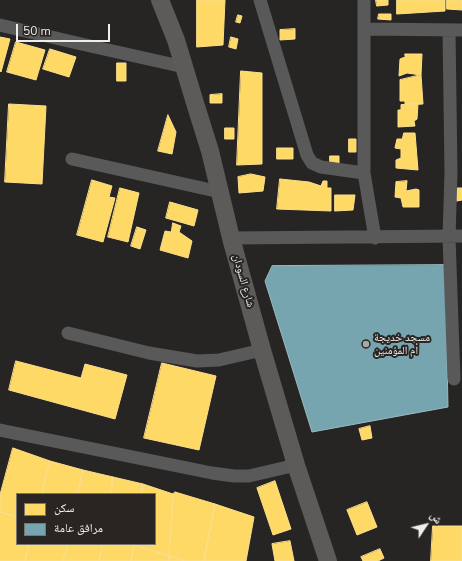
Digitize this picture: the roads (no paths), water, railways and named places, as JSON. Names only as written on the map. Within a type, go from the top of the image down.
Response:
[{"type":"main road","name":"شارع السودان","points":[[160,0],[176,40],[196,103],[262,350],[296,465],[328,561]]},
{"type":"street","points":[[260,0],[307,155],[312,163],[321,167],[364,173]]},
{"type":"street","points":[[364,0],[364,173],[375,238]]},
{"type":"street","points":[[0,25],[184,67]]},
{"type":"street","points":[[364,29],[456,30],[457,172],[449,237],[454,379]]},
{"type":"street","points":[[72,159],[220,192]]},
{"type":"street","points":[[231,238],[375,238],[462,236]]},
{"type":"street","points":[[68,333],[149,352],[197,361],[219,360],[262,350]]},
{"type":"street","points":[[0,430],[212,473],[234,476],[249,476],[296,465]]},
{"type":"place","name":"مسجد خديجة أم المؤمنين","points":[[366,344]]}]
